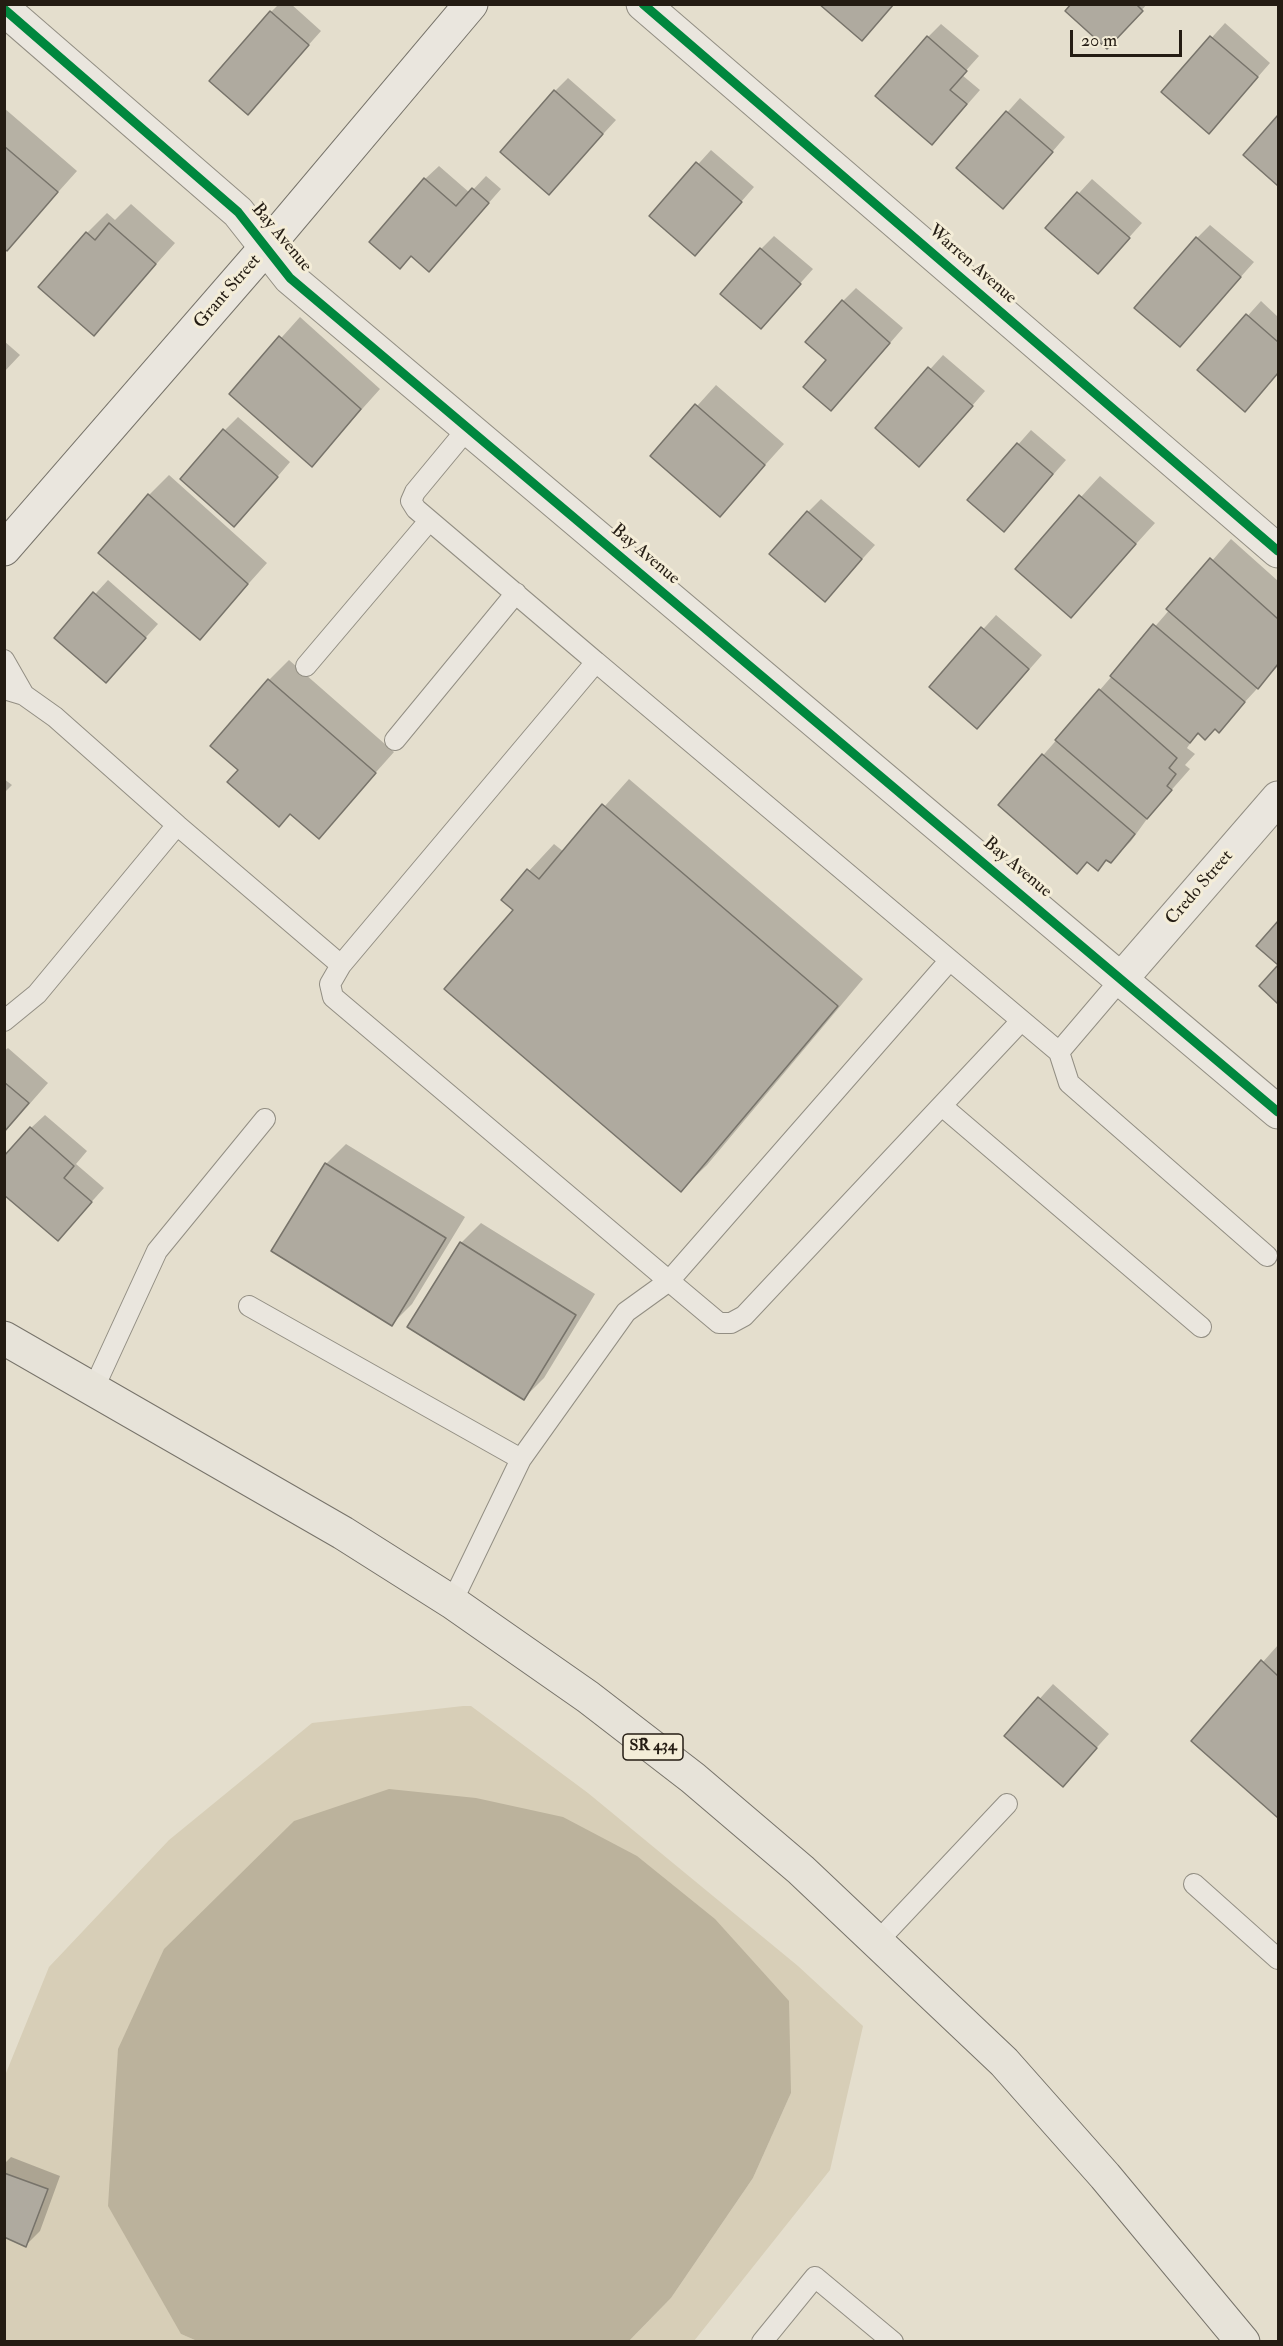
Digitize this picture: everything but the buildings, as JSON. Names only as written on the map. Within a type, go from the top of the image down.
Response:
[{"type":"main road","name":"SR 434","points":[[4,1338],[343,1533],[452,1602],[588,1697],[693,1778],[801,1869],[1004,2062],[1120,2194],[1243,2342]]},
{"type":"street","name":"Grant Street","points":[[4,549],[268,246],[471,4]]},
{"type":"street","name":"Warren Avenue","points":[[643,4],[1278,551]]},
{"type":"street","name":"Bay Avenue","points":[[4,9],[238,212],[268,246],[290,278],[1278,1112]]},
{"type":"street","name":"Credo Street","points":[[1122,978],[1278,798]]},
{"type":"lane","points":[[468,428],[415,492],[411,501],[429,520],[1059,1052],[1069,1083],[1267,1256]]},
{"type":"lane","points":[[306,666],[429,520]]},
{"type":"lane","points":[[395,740],[516,593]]},
{"type":"lane","points":[[4,660],[24,695]]},
{"type":"lane","points":[[596,662],[341,965],[330,984],[333,997],[669,1281],[719,1323],[731,1323],[744,1316],[1021,1021]]},
{"type":"lane","points":[[4,689],[24,695],[55,717],[341,965]]},
{"type":"lane","points":[[4,1021],[37,994],[177,825]]},
{"type":"lane","points":[[452,1602],[521,1459],[626,1312],[669,1281],[951,960]]},
{"type":"lane","points":[[1059,1052],[1122,978]]},
{"type":"lane","points":[[942,1106],[1201,1327]]},
{"type":"lane","points":[[93,1390],[157,1251],[266,1119]]},
{"type":"lane","points":[[249,1306],[521,1459]]},
{"type":"lane","points":[[878,1941],[1007,1804]]},
{"type":"lane","points":[[1194,1884],[1278,1959]]},
{"type":"lane","points":[[762,2342],[815,2277],[893,2342]]},
{"type":"shaded area","points":[[471,1706],[588,1793],[798,1966],[863,2026],[830,2170],[694,2341],[629,2341],[671,2298],[753,2178],[791,2093],[181,2334],[197,2341],[5,2341],[4,2078],[49,1967],[169,1840],[312,1723]]},
{"type":"shaded area","points":[[389,1789],[476,1798],[563,1817],[637,1856],[715,1919],[789,2001],[791,2093],[753,2178],[671,2298],[629,2341],[197,2341],[181,2334],[108,2206],[118,2049],[164,1949],[294,1821]]},
{"type":"cycle path","points":[[643,4],[1278,551]]},
{"type":"cycle path","points":[[4,9],[238,212],[290,278],[1278,1112]]}]
